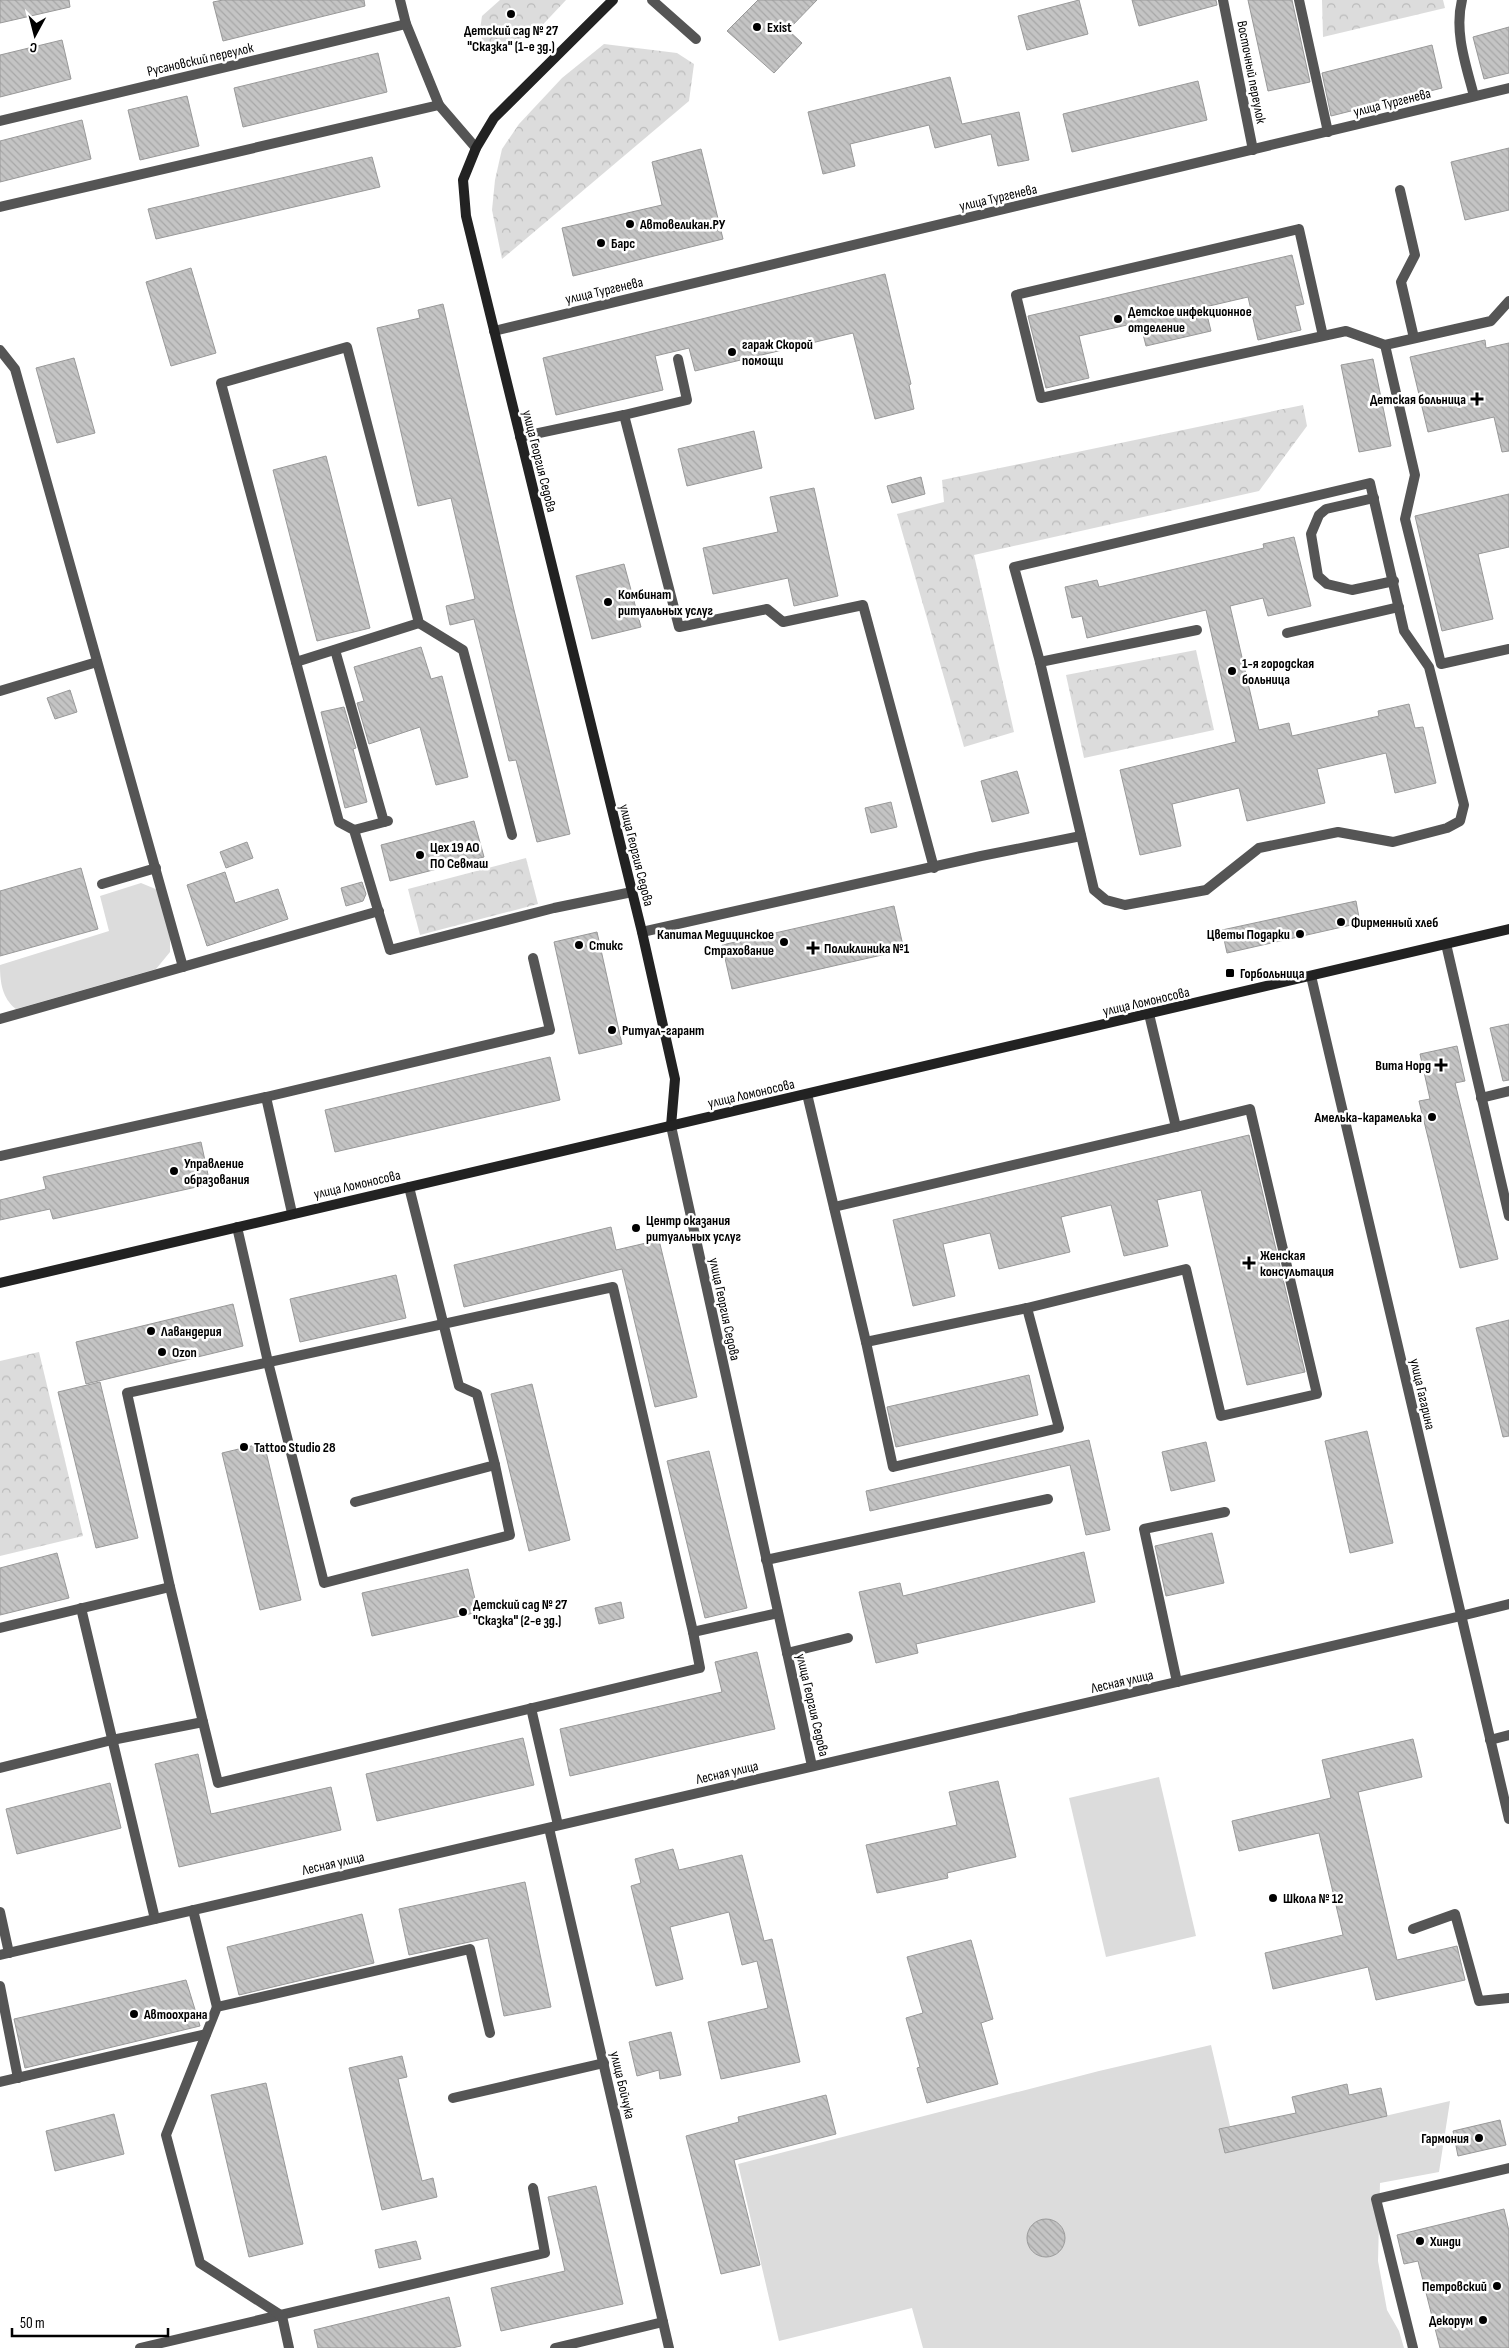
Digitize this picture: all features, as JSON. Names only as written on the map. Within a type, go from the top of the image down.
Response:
[{"type":"main road","name":"улица Георгия Седова","points":[[613,0],[494,118],[476,148],[463,180],[466,216],[642,932],[675,1079],[671,1126]]},
{"type":"main road","name":"улица Ломоносова","points":[[0,1283],[1509,929]]},
{"type":"street","points":[[400,0],[406,24],[439,104],[476,148]]},
{"type":"street","points":[[652,0],[696,39]]},
{"type":"street","name":"Восточный переулок","points":[[1223,0],[1253,150]]},
{"type":"street","points":[[1299,0],[1328,132]]},
{"type":"street","points":[[1462,0],[1459,13],[1460,41],[1474,96]]},
{"type":"street","name":"Русановский переулок","points":[[0,121],[406,24]]},
{"type":"street","name":"улица Тургенева","points":[[494,331],[1509,88]]},
{"type":"street","points":[[0,206],[439,104]]},
{"type":"street","points":[[1400,190],[1415,255],[1401,282],[1414,338]]},
{"type":"street","points":[[1322,336],[1299,229],[1016,295],[1041,398],[1346,331],[1385,345],[1490,321],[1509,301]]},
{"type":"street","points":[[1385,345],[1415,475],[1405,520],[1441,664],[1509,649]]},
{"type":"street","points":[[335,650],[386,821],[354,830],[339,822],[221,383],[347,347],[419,623],[463,650],[512,835]]},
{"type":"street","points":[[0,350],[15,369],[183,966]]},
{"type":"street","points":[[520,437],[687,400],[678,360]]},
{"type":"street","points":[[624,415],[679,628],[767,609],[783,622],[863,605],[934,868]]},
{"type":"street","points":[[1370,483],[1374,498],[1404,631],[1429,667],[1464,805],[1460,820],[1447,828],[1393,842],[1338,832],[1259,848],[1206,890],[1124,905],[1106,900],[1094,890],[1040,662],[1014,567],[1370,483]]},
{"type":"street","points":[[1374,498],[1326,510],[1319,514],[1311,534],[1318,576],[1327,584],[1352,590],[1394,581]]},
{"type":"street","points":[[1286,633],[1399,607]]},
{"type":"street","points":[[296,662],[419,623]]},
{"type":"street","points":[[1040,662],[1197,630]]},
{"type":"street","points":[[0,691],[97,662]]},
{"type":"street","points":[[354,830],[390,950],[554,908],[632,892]]},
{"type":"street","points":[[642,932],[981,856],[1081,836]]},
{"type":"street","points":[[102,884],[156,868]]},
{"type":"street","points":[[0,1019],[379,911]]},
{"type":"street","points":[[1446,944],[1509,1216]]},
{"type":"street","points":[[0,1156],[266,1097],[550,1030],[533,958]]},
{"type":"street","name":"улица Гагарина","points":[[1310,976],[1509,1819]]},
{"type":"street","points":[[1149,1014],[1176,1127]]},
{"type":"street","points":[[1481,1098],[1509,1091]]},
{"type":"street","points":[[807,1094],[866,1342],[893,1467],[1059,1428],[1028,1308]]},
{"type":"street","points":[[266,1097],[292,1213]]},
{"type":"street","points":[[834,1207],[1250,1109],[1317,1394],[1221,1416],[1186,1269],[1028,1308],[866,1342]]},
{"type":"street","name":"улица Георгия Седова","points":[[671,1126],[812,1766]]},
{"type":"street","points":[[237,1227],[268,1362],[324,1583],[510,1535],[477,1394],[460,1386],[409,1187]]},
{"type":"street","points":[[612,1288],[700,1668],[218,1782],[170,1587],[127,1393],[444,1324],[612,1288]]},
{"type":"street","points":[[355,1502],[495,1465]]},
{"type":"street","points":[[766,1560],[1048,1499]]},
{"type":"street","points":[[1177,1682],[1144,1529],[1225,1512]]},
{"type":"street","points":[[0,1628],[170,1587]]},
{"type":"street","name":"Лесная улица","points":[[5,1954],[1509,1604]]},
{"type":"street","points":[[81,1608],[155,1919]]},
{"type":"street","points":[[693,1632],[778,1613]]},
{"type":"street","points":[[787,1653],[848,1638]]},
{"type":"street","name":"улица Бойчука","points":[[531,1708],[553,1827],[604,2063],[669,2348]]},
{"type":"street","points":[[0,1768],[112,1740],[203,1722]]},
{"type":"street","points":[[1490,1740],[1509,1735]]},
{"type":"street","points":[[193,1910],[217,2007],[166,2135],[200,2263],[282,2316],[288,2348]]},
{"type":"street","points":[[0,1912],[5,1954]]},
{"type":"street","points":[[1413,1929],[1455,1914],[1479,2001],[1509,1998]]},
{"type":"street","points":[[217,2007],[470,1949],[490,2033]]},
{"type":"street","points":[[0,1986],[18,2078]]},
{"type":"street","points":[[0,2082],[206,2034]]},
{"type":"street","points":[[453,2098],[604,2063]]},
{"type":"street","points":[[1413,2348],[1376,2199],[1509,2168]]},
{"type":"street","points":[[140,2348],[545,2253],[533,2188]]},
{"type":"street","points":[[555,2348],[663,2322]]},
{"type":"green space","points":[[500,0],[566,0],[534,34],[506,43],[483,44],[480,30],[482,16]]},
{"type":"green space","points":[[1322,0],[1443,0],[1445,8],[1323,37]]},
{"type":"green space","points":[[604,44],[677,53],[694,64],[689,101],[502,259],[492,210],[495,180],[502,149],[519,124],[562,78]]},
{"type":"green space","points":[[1303,405],[1307,426],[1259,491],[974,555],[1014,732],[964,747],[897,514],[944,502],[942,480]]},
{"type":"green space","points":[[1196,650],[1214,730],[1084,758],[1066,675]]},
{"type":"green space","points":[[526,858],[538,904],[420,935],[408,889]]},
{"type":"green space","points":[[141,883],[158,890],[170,936],[170,952],[156,969],[16,1009],[11,1005],[3,989],[0,965],[109,931],[100,896]]},
{"type":"green space","points":[[39,1352],[83,1536],[0,1556],[0,1361]]},
{"type":"green space","points":[[1159,1777],[1196,1936],[1106,1957],[1069,1798]]},
{"type":"green space","points":[[1211,2045],[1230,2126],[1220,2129],[1225,2153],[1450,2101],[1439,2172],[1380,2183],[1378,2261],[1387,2310],[1399,2331],[1404,2348],[923,2348],[912,2308],[779,2341],[738,2164],[1099,2071]]},
{"type":"building","points":[[0,0],[69,0],[70,7],[0,23]]},
{"type":"building","points":[[223,0],[364,0],[365,6],[223,41],[213,2]]},
{"type":"building","points":[[758,0],[817,0],[788,30],[802,43],[774,73],[727,31]]},
{"type":"building","points":[[1079,0],[1088,34],[1027,50],[1018,16]]},
{"type":"building","points":[[1132,0],[1216,0],[1217,5],[1139,26]]},
{"type":"building","points":[[1248,0],[1292,0],[1310,82],[1268,91]]},
{"type":"building","points":[[1509,27],[1509,73],[1484,79],[1473,37]]},
{"type":"building","points":[[62,40],[71,79],[0,97],[0,55]]},
{"type":"building","points":[[1432,45],[1442,88],[1331,116],[1322,73]]},
{"type":"building","points":[[378,53],[387,92],[243,127],[234,88]]},
{"type":"building","points":[[950,77],[962,124],[1019,112],[1029,160],[998,166],[991,134],[935,148],[929,125],[850,144],[855,166],[823,174],[808,112]]},
{"type":"building","points":[[1198,81],[1207,120],[1072,152],[1063,114]]},
{"type":"building","points":[[187,96],[199,146],[140,160],[128,110]]},
{"type":"building","points":[[82,120],[91,159],[0,182],[0,141]]},
{"type":"building","points":[[1509,148],[1509,210],[1465,220],[1451,162]]},
{"type":"building","points":[[701,149],[723,239],[573,276],[562,228],[662,205],[652,162]]},
{"type":"building","points":[[372,157],[380,187],[156,239],[148,209]]},
{"type":"building","name":"Детское инфекционное отделение","points":[[1292,255],[1304,304],[1295,306],[1301,330],[1258,340],[1248,297],[1205,307],[1211,331],[1146,346],[1140,322],[1079,336],[1089,378],[1046,388],[1028,316]]},
{"type":"building","points":[[191,268],[216,353],[171,366],[146,282]]},
{"type":"building","name":"гараж Скорой помощи","points":[[885,274],[911,384],[909,385],[914,409],[875,419],[853,333],[695,371],[689,348],[655,356],[663,390],[556,415],[543,358]]},
{"type":"building","points":[[443,304],[514,610],[570,834],[537,842],[516,760],[509,761],[474,619],[450,625],[446,606],[475,599],[451,498],[418,506],[377,328],[420,318],[418,310]]},
{"type":"building","points":[[1485,340],[1486,348],[1509,343],[1509,451],[1502,452],[1494,417],[1428,432],[1410,357]]},
{"type":"building","points":[[74,358],[95,433],[57,443],[36,368]]},
{"type":"building","points":[[1373,359],[1391,446],[1359,452],[1341,365]]},
{"type":"building","points":[[754,431],[762,468],[687,486],[678,449]]},
{"type":"building","points":[[326,456],[370,628],[317,641],[273,470]]},
{"type":"building","points":[[921,477],[925,494],[892,503],[887,486]]},
{"type":"building","points":[[814,488],[838,596],[794,606],[788,578],[713,594],[703,548],[778,532],[770,497]]},
{"type":"building","points":[[1509,494],[1509,547],[1478,554],[1493,619],[1442,631],[1415,516]]},
{"type":"building","name":"1-я городская больница","points":[[1294,537],[1311,606],[1268,616],[1263,598],[1230,606],[1259,730],[1289,723],[1292,736],[1379,716],[1378,711],[1409,704],[1415,728],[1423,727],[1436,783],[1395,793],[1386,753],[1317,769],[1325,803],[1247,821],[1239,788],[1172,804],[1181,846],[1140,855],[1120,770],[1236,742],[1206,610],[1087,638],[1082,616],[1072,618],[1065,587],[1097,580],[1099,587],[1264,548],[1263,544]]},
{"type":"building","name":"Комбинат ритуальных услуг","points":[[624,564],[641,627],[592,639],[576,576]]},
{"type":"building","points":[[421,647],[431,679],[442,676],[468,777],[436,785],[420,727],[369,744],[357,703],[364,701],[354,667]]},
{"type":"building","points":[[70,690],[77,712],[55,719],[47,698]]},
{"type":"building","points":[[344,707],[356,748],[353,749],[367,802],[345,808],[321,712]]},
{"type":"building","points":[[1017,771],[1029,813],[992,822],[981,781]]},
{"type":"building","points":[[891,802],[897,827],[871,833],[865,808]]},
{"type":"building","points":[[474,821],[484,857],[390,881],[381,845]]},
{"type":"building","points":[[247,842],[253,858],[226,868],[220,852]]},
{"type":"building","points":[[81,868],[98,929],[0,956],[0,891]]},
{"type":"building","points":[[225,872],[235,903],[278,889],[288,919],[207,946],[187,885]]},
{"type":"building","points":[[362,882],[366,894],[363,901],[346,906],[341,888]]},
{"type":"building","points":[[1356,901],[1360,923],[1227,953],[1222,930]]},
{"type":"building","name":"Поликлиника №1","points":[[894,906],[904,950],[732,989],[722,945]]},
{"type":"building","points":[[597,932],[622,1044],[579,1054],[554,942]]},
{"type":"building","points":[[1509,1024],[1509,1080],[1503,1081],[1490,1028]]},
{"type":"building","points":[[1457,1046],[1465,1081],[1455,1083],[1498,1259],[1460,1268],[1419,1101],[1430,1099],[1420,1054]]},
{"type":"building","points":[[550,1057],[560,1100],[335,1152],[325,1110]]},
{"type":"building","name":"Женская консультация","points":[[1249,1135],[1305,1372],[1247,1385],[1201,1190],[1157,1200],[1168,1246],[1124,1256],[1111,1205],[1061,1217],[1070,1252],[999,1269],[990,1233],[943,1244],[955,1296],[913,1306],[893,1220]]},
{"type":"building","points":[[201,1142],[210,1184],[53,1219],[50,1209],[0,1220],[0,1200],[46,1189],[43,1177]]},
{"type":"building","points":[[611,1227],[616,1250],[659,1240],[697,1397],[655,1407],[622,1269],[464,1307],[454,1265]]},
{"type":"building","points":[[396,1275],[406,1318],[300,1342],[290,1299]]},
{"type":"building","points":[[233,1304],[243,1346],[86,1384],[76,1342]]},
{"type":"building","points":[[1509,1320],[1509,1436],[1503,1437],[1476,1328]]},
{"type":"building","points":[[1029,1375],[1038,1415],[896,1447],[887,1407]]},
{"type":"building","points":[[100,1382],[138,1538],[96,1548],[58,1392]]},
{"type":"building","points":[[532,1384],[570,1540],[529,1551],[491,1394]]},
{"type":"building","points":[[1367,1431],[1393,1543],[1350,1553],[1325,1441]]},
{"type":"building","points":[[1089,1440],[1110,1530],[1086,1535],[1070,1465],[870,1511],[866,1491]]},
{"type":"building","points":[[1206,1442],[1215,1481],[1171,1491],[1162,1452]]},
{"type":"building","points":[[264,1443],[301,1600],[260,1610],[222,1453]]},
{"type":"building","points":[[709,1451],[747,1608],[705,1618],[667,1461]]},
{"type":"building","points":[[1212,1533],[1224,1583],[1166,1596],[1155,1546]]},
{"type":"building","points":[[1084,1552],[1095,1602],[916,1644],[918,1653],[876,1663],[859,1592],[900,1583],[903,1596]]},
{"type":"building","points":[[57,1553],[69,1598],[0,1615],[0,1568]]},
{"type":"building","points":[[468,1569],[478,1612],[372,1636],[362,1593]]},
{"type":"building","points":[[621,1602],[624,1618],[599,1624],[595,1608]]},
{"type":"building","points":[[757,1652],[775,1729],[570,1776],[560,1729],[722,1692],[715,1662]]},
{"type":"building","points":[[523,1738],[534,1785],[377,1821],[366,1774]]},
{"type":"building","points":[[1413,1739],[1422,1777],[1358,1792],[1397,1960],[1457,1946],[1465,1980],[1376,2000],[1368,1967],[1273,1989],[1265,1953],[1343,1935],[1319,1833],[1239,1851],[1232,1821],[1331,1798],[1322,1760]]},
{"type":"building","points":[[198,1754],[211,1814],[331,1787],[341,1830],[179,1867],[155,1764]]},
{"type":"building","points":[[998,1781],[1016,1857],[947,1873],[948,1878],[877,1893],[866,1845],[957,1825],[949,1792]]},
{"type":"building","points":[[110,1783],[121,1828],[17,1854],[6,1809]]},
{"type":"building","points":[[673,1849],[679,1870],[742,1855],[764,1941],[772,1939],[800,2062],[721,2079],[708,2022],[768,2008],[757,1961],[742,1965],[729,1912],[670,1927],[683,1979],[656,1986],[631,1886],[641,1883],[635,1859]]},
{"type":"building","points":[[525,1882],[551,2007],[504,2016],[488,1938],[409,1955],[399,1909]]},
{"type":"building","points":[[362,1914],[374,1963],[239,1995],[227,1947]]},
{"type":"building","points":[[971,1940],[993,2019],[981,2023],[998,2084],[927,2103],[917,2068],[920,2067],[906,2018],[923,2013],[907,1957]]},
{"type":"building","points":[[186,1980],[200,2026],[25,2068],[14,2019]]},
{"type":"building","points":[[671,2032],[681,2075],[660,2079],[659,2070],[637,2076],[629,2042]]},
{"type":"building","points":[[402,2056],[407,2077],[398,2079],[422,2181],[433,2178],[437,2197],[382,2210],[349,2068]]},
{"type":"building","points":[[266,2083],[303,2244],[249,2257],[211,2095]]},
{"type":"building","points":[[1347,2084],[1349,2095],[1381,2088],[1387,2116],[1225,2153],[1219,2129],[1296,2113],[1292,2097]]},
{"type":"building","points":[[826,2095],[836,2134],[734,2160],[760,2265],[721,2274],[686,2136],[739,2122],[738,2117]]},
{"type":"building","points":[[114,2114],[124,2154],[55,2171],[46,2131]]},
{"type":"building","name":"Гармония","points":[[1500,2120],[1506,2145],[1458,2156],[1453,2131]]},
{"type":"building","points":[[596,2186],[623,2304],[501,2331],[491,2288],[565,2271],[548,2197]]},
{"type":"building","points":[[1504,2209],[1509,2231],[1509,2348],[1440,2348],[1418,2261],[1404,2264],[1397,2235]]},
{"type":"building","points":[[1046,2219],[1059,2225],[1065,2238],[1059,2251],[1046,2257],[1033,2251],[1027,2238],[1033,2225]]},
{"type":"building","points":[[416,2241],[421,2259],[379,2268],[375,2250]]},
{"type":"building","points":[[449,2297],[461,2346],[452,2348],[318,2348],[314,2330]]},
{"type":"place","name":"Детский сад № 27 \"Сказка\" (1-е зд.)","points":[[511,14]]},
{"type":"place","name":"Exist","points":[[757,27]]},
{"type":"place","name":"Автовеликан.РУ","points":[[630,224]]},
{"type":"place","name":"Барс","points":[[601,243]]},
{"type":"place","name":"Детское инфекционное отделение","points":[[1118,319]]},
{"type":"place","name":"гараж Скорой помощи","points":[[732,352]]},
{"type":"place","name":"Детская больница","points":[[1477,399]]},
{"type":"place","name":"Комбинат ритуальных услуг","points":[[608,602]]},
{"type":"place","name":"1-я городская больница","points":[[1232,671]]},
{"type":"place","name":"Цех 19 АО ПО Севмаш","points":[[420,855]]},
{"type":"place","name":"Фирменный хлеб","points":[[1341,922]]},
{"type":"place","name":"Цветы Подарки","points":[[1300,934]]},
{"type":"place","name":"Капитал Медицинское Страхование","points":[[784,942]]},
{"type":"place","name":"Стикс","points":[[579,945]]},
{"type":"place","name":"Поликлиника №1","points":[[813,948]]},
{"type":"place","name":"Горбольница","points":[[1230,973]]},
{"type":"place","name":"Ритуал-гарант","points":[[612,1030]]},
{"type":"place","name":"Вита Норд","points":[[1441,1065]]},
{"type":"place","name":"Амелька-карамелька","points":[[1432,1117]]},
{"type":"place","name":"Управление образования","points":[[174,1171]]},
{"type":"place","name":"Центр оказания ритуальных услуг","points":[[636,1228]]},
{"type":"place","name":"Женская консультация","points":[[1249,1263]]},
{"type":"place","name":"Лавандерия","points":[[151,1331]]},
{"type":"place","name":"Ozon","points":[[162,1352]]},
{"type":"place","name":"Tattoo Studio 28","points":[[244,1447]]},
{"type":"place","name":"Детский сад № 27 \"Сказка\" (2-е зд.)","points":[[463,1612]]},
{"type":"place","name":"Школа № 12","points":[[1273,1898]]},
{"type":"place","name":"Автоохрана","points":[[134,2014]]},
{"type":"place","name":"Гармония","points":[[1479,2138]]},
{"type":"place","name":"Хинди","points":[[1420,2241]]},
{"type":"place","name":"Петровский","points":[[1497,2286]]},
{"type":"place","name":"Декорум","points":[[1483,2320]]}]
